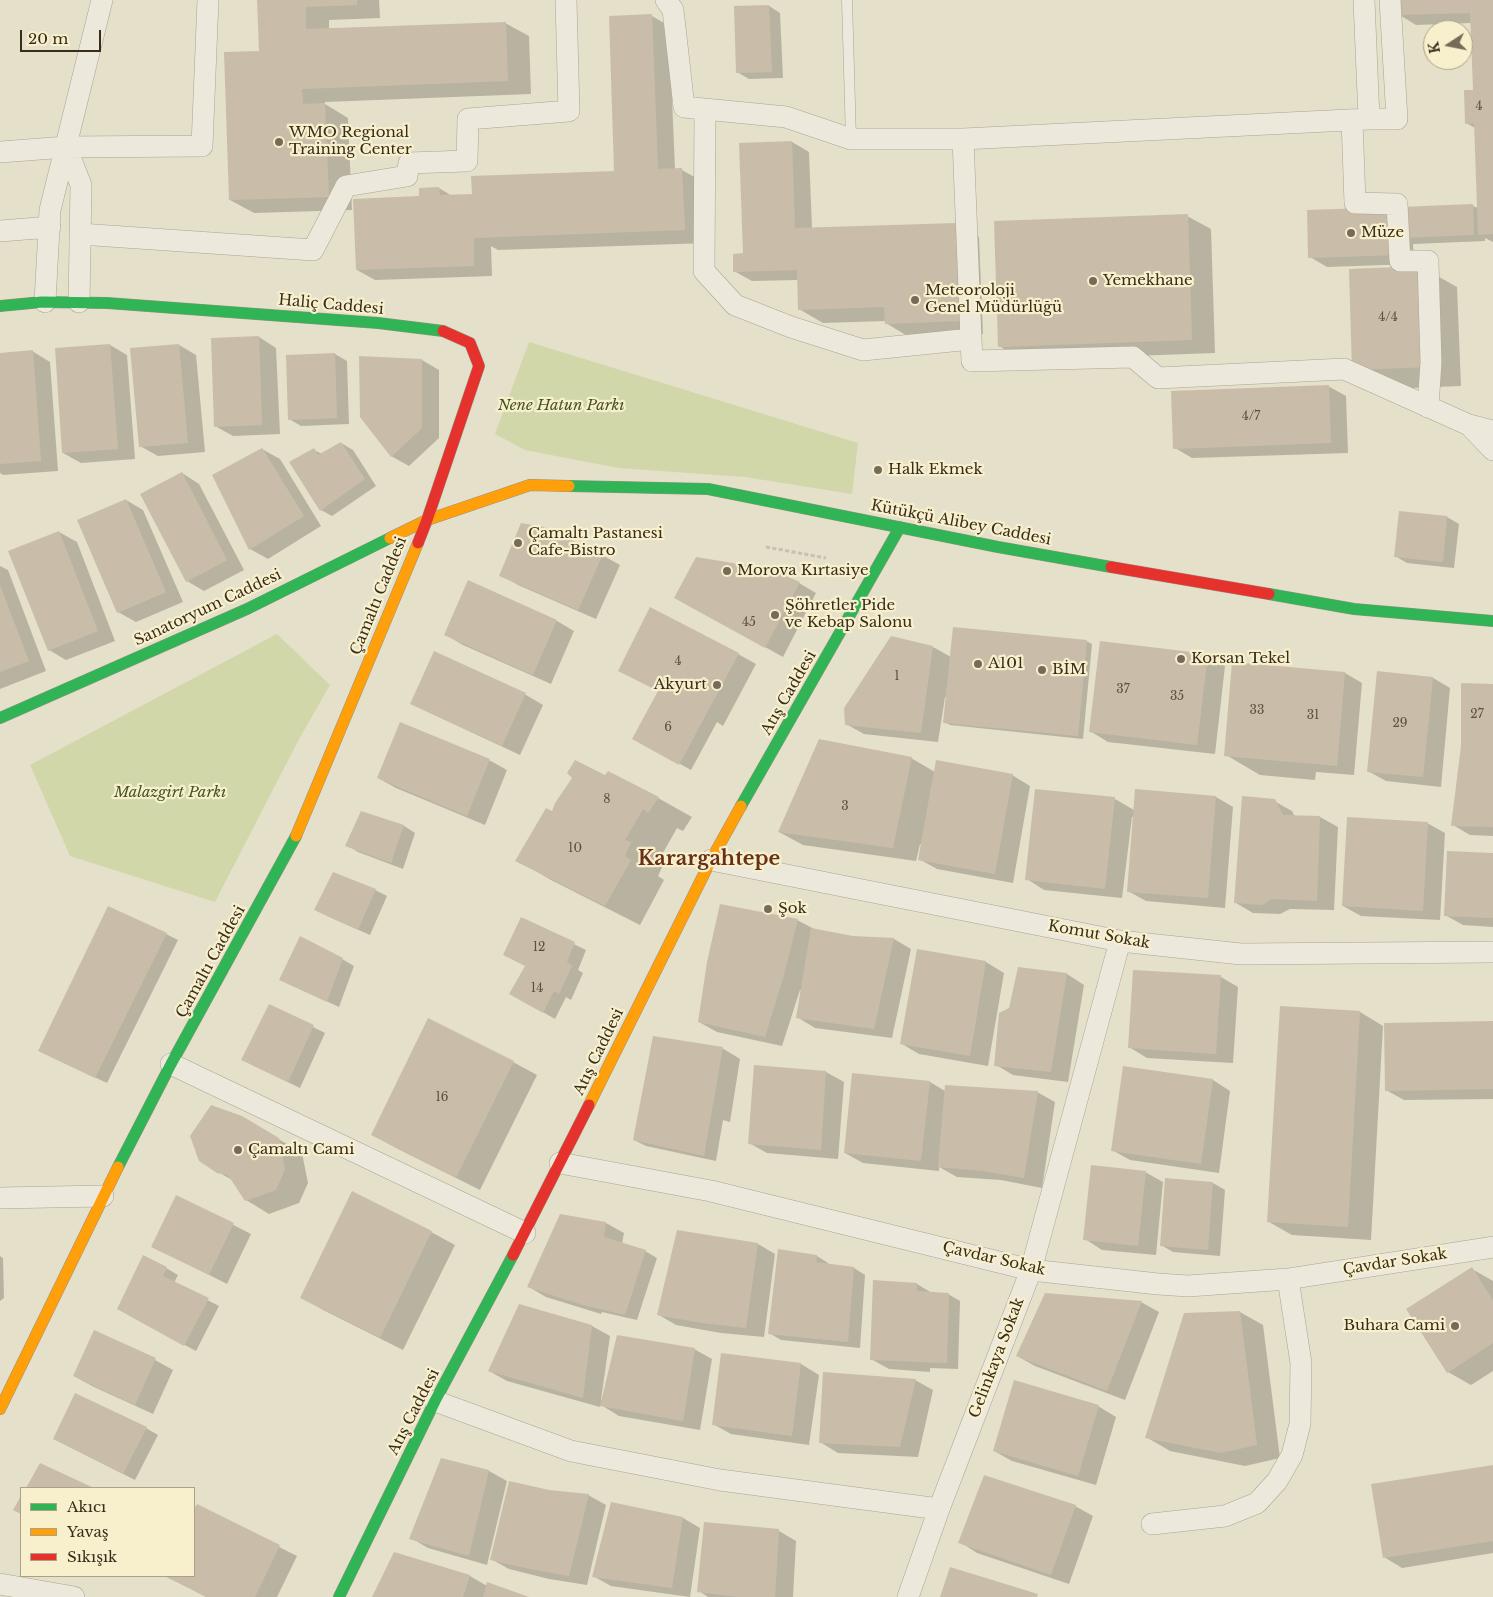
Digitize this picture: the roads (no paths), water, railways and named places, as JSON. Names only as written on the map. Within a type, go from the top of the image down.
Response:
[{"type":"street","points":[[45,302],[50,210],[102,0]]},
{"type":"street","points":[[0,152],[66,147],[202,146],[208,0]]},
{"type":"street","points":[[80,234],[312,250],[346,186],[407,176],[409,163],[467,161],[468,118],[569,111],[566,0]]},
{"type":"street","points":[[666,0],[673,10],[684,107],[786,116],[852,139],[963,138],[1360,119],[1397,119],[1390,0]]},
{"type":"street","points":[[1364,0],[1355,203],[1397,204],[1400,261],[1428,261],[1431,362],[1428,407]]},
{"type":"street","points":[[705,110],[704,271],[735,305],[791,327],[864,350],[971,339]]},
{"type":"street","points":[[963,138],[972,361],[1134,357],[1158,378],[1344,369],[1469,425],[1493,431]]},
{"type":"street","points":[[66,147],[81,184],[79,302]]},
{"type":"street","points":[[0,231],[50,227]]},
{"type":"street","name":"Haliç Caddesi","points":[[0,306],[45,302],[107,303],[378,323],[444,332],[470,342],[479,366],[427,520]]},
{"type":"street","points":[[1469,425],[1493,450]]},
{"type":"street","name":"Kütükçü Alibey Caddesi","points":[[427,520],[530,485],[708,488],[998,547],[1354,610],[1493,621]]},
{"type":"street","name":"Sanatoryum Caddesi","points":[[0,718],[248,608],[427,520]]},
{"type":"street","name":"Çamaltı Caddesi","points":[[0,1409],[103,1196],[171,1064],[293,844],[427,520]]},
{"type":"street","name":"Atış Caddesi","points":[[339,1597],[435,1401],[525,1233],[711,860],[900,527]]},
{"type":"street","name":"Komut Sokak","points":[[711,860],[1120,941],[1241,954],[1493,952]]},
{"type":"street","name":"Gelinkaya Sokak","points":[[908,1597],[939,1509],[1031,1270],[1120,941]]},
{"type":"street","points":[[171,1064],[525,1233]]},
{"type":"street","name":"Çavdar Sokak","points":[[560,1163],[711,1191],[1031,1270],[1188,1286],[1288,1278],[1493,1247]]},
{"type":"street","points":[[0,1198],[103,1196]]},
{"type":"street","points":[[1152,1524],[1224,1516],[1257,1503],[1277,1482],[1292,1455],[1300,1424],[1300,1363],[1288,1278]]},
{"type":"street","points":[[435,1401],[572,1452],[720,1480],[939,1509]]},
{"type":"street","points":[[0,1584],[74,1597]]},
{"type":"lane","points":[[847,0],[852,139]]},
{"type":"place","name":"WMO Regional Training Center","points":[[279,142]]},
{"type":"place","name":"Müze","points":[[1351,233]]},
{"type":"place","name":"Yemekhane","points":[[1093,281]]},
{"type":"place","name":"Meteoroloji Genel Müdürlüğü","points":[[915,300]]},
{"type":"place","name":"Halk Ekmek","points":[[878,470]]},
{"type":"place","name":"Çamaltı Pastanesi Cafe-Bistro","points":[[518,543]]},
{"type":"place","name":"Morova Kırtasiye","points":[[727,571]]},
{"type":"place","name":"Şöhretler Pide ve Kebap Salonu","points":[[775,615]]},
{"type":"place","name":"Korsan Tekel","points":[[1181,659]]},
{"type":"place","name":"A101","points":[[978,664]]},
{"type":"place","name":"BİM","points":[[1042,670]]},
{"type":"place","name":"Akyurt","points":[[717,685]]},
{"type":"place","name":"Şok","points":[[768,909]]},
{"type":"place","name":"Çamaltı Cami","points":[[238,1150]]},
{"type":"place","name":"Buhara Cami","points":[[1455,1326]]},
{"type":"district","name":"Karargahtepe","points":[[709,859]]},
{"type":"park label","name":"Nene Hatun Parkı","points":[[561,406]]},
{"type":"park label","name":"Malazgirt Parkı","points":[[170,793]]}]
